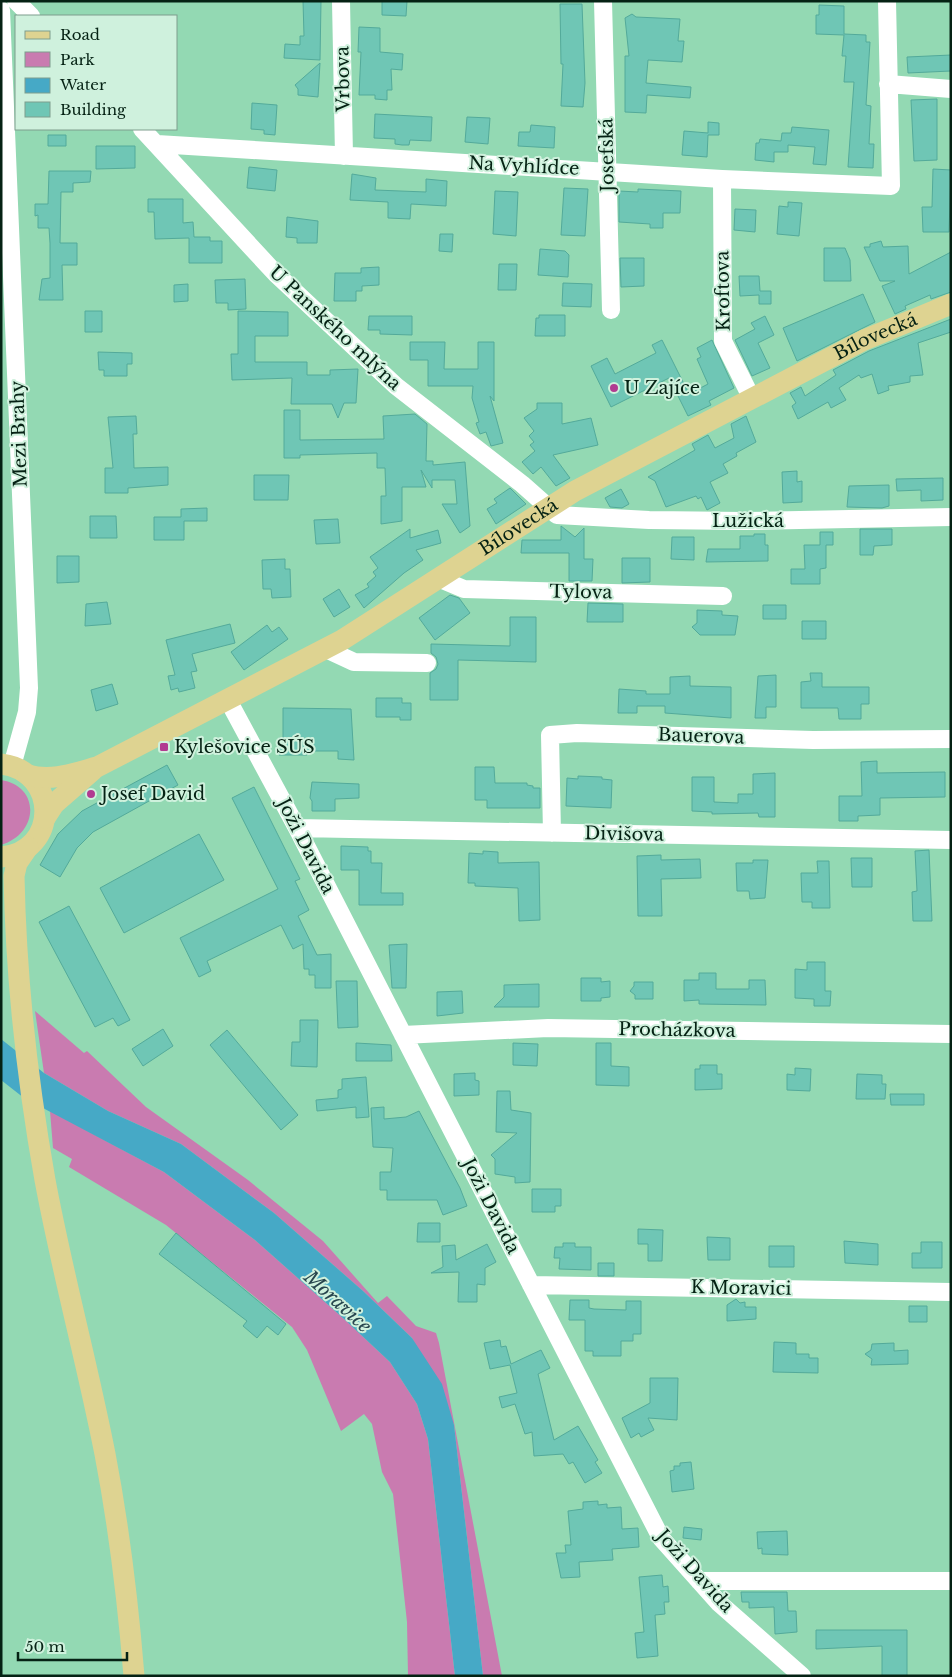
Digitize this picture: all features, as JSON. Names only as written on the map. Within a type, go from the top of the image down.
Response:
[{"type":"main road","name":"Bílovecká","points":[[19,994],[14,876],[18,863],[40,831],[45,818],[59,799],[97,767],[326,649],[440,579],[547,507],[751,397],[877,334],[951,304]]},
{"type":"main road","name":"Bílovecká","points":[[14,768],[41,778],[97,767]]},
{"type":"main road","points":[[14,768],[38,785],[43,797],[45,818]]},
{"type":"main road","points":[[1,857],[17,853],[28,847]]},
{"type":"main road","points":[[1,914],[19,994],[38,1140],[58,1248],[105,1455],[120,1544],[134,1676]]},
{"type":"street","points":[[16,1],[30,15]]},
{"type":"street","name":"Vrbova","points":[[341,1],[344,156]]},
{"type":"street","name":"Josefská","points":[[603,1],[611,310]]},
{"type":"street","points":[[887,1],[888,84],[951,89]]},
{"type":"street","name":"Mezi Brahy","points":[[1,10],[29,688],[27,712],[14,768]]},
{"type":"street","name":"Na Vyhlídce","points":[[157,144],[722,179],[891,186],[888,84]]},
{"type":"street","name":"U Panského mlýna","points":[[143,130],[276,274],[396,386],[522,484],[547,507]]},
{"type":"street","name":"Kroftova","points":[[722,179],[723,341],[751,397]]},
{"type":"street","name":"Lužická","points":[[547,507],[558,515],[568,517],[649,520],[745,522],[951,517]]},
{"type":"street","name":"Tylova","points":[[440,579],[464,589],[723,596]]},
{"type":"street","points":[[326,649],[354,662],[427,663]]},
{"type":"street","name":"Joži Davida","points":[[228,700],[297,828],[661,1538],[719,1603],[802,1676]]},
{"type":"street","name":"Bauerova","points":[[552,833],[550,735],[577,733],[813,740],[951,740]]},
{"type":"street","name":"Divišova","points":[[297,828],[951,840]]},
{"type":"street","name":"Procházkova","points":[[403,1036],[548,1028],[883,1035],[951,1034]]},
{"type":"street","name":"K Moravici","points":[[531,1285],[951,1292]]},
{"type":"street","points":[[699,1581],[951,1581]]},
{"type":"green space","points":[[1,780],[14,784],[23,791],[29,800],[30,811],[23,831],[14,839],[1,845]]},
{"type":"green space","points":[[35,1011],[84,1053],[87,1051],[146,1107],[248,1180],[323,1241],[378,1303],[387,1296],[416,1326],[436,1333],[439,1343],[502,1676],[483,1676],[454,1425],[412,1338],[363,1291],[274,1213],[181,1144],[108,1111],[44,1073]]},
{"type":"green space","points":[[50,1111],[164,1172],[255,1240],[390,1362],[417,1404],[428,1439],[455,1676],[408,1676],[407,1622],[393,1494],[382,1472],[372,1424],[364,1414],[341,1431],[307,1350],[292,1327],[166,1225],[69,1167],[72,1159],[53,1148]]},
{"type":"water","name":"Moravice","points":[[1,1039],[44,1073],[108,1111],[181,1144],[274,1213],[363,1291],[412,1338],[442,1384],[454,1425],[483,1676],[455,1676],[428,1439],[417,1404],[390,1362],[255,1240],[164,1172],[24,1098],[1,1080]]},
{"type":"building","points":[[303,1],[321,1],[320,60],[284,58],[285,44],[300,45],[300,36],[304,36]]},
{"type":"building","points":[[382,1],[407,1],[406,16],[382,15]]},
{"type":"building","points":[[560,4],[582,4],[585,83],[583,107],[561,106],[563,64],[561,64]]},
{"type":"building","points":[[819,5],[844,6],[844,34],[866,35],[866,42],[870,42],[866,105],[871,106],[869,144],[874,144],[873,168],[848,167],[854,82],[844,82],[846,56],[842,56],[844,35],[816,34],[816,15],[819,15]]},
{"type":"building","points":[[632,14],[636,17],[680,19],[678,41],[684,41],[682,62],[648,60],[646,83],[691,87],[690,98],[647,95],[646,113],[625,112],[625,56],[629,56],[625,18]]},
{"type":"building","points":[[359,27],[380,28],[380,52],[403,54],[402,70],[391,69],[392,90],[387,90],[387,100],[375,99],[375,95],[359,95],[361,52],[358,52]]},
{"type":"building","points":[[951,55],[951,71],[908,73],[907,57]]},
{"type":"building","points":[[320,63],[318,97],[298,95],[298,89],[295,85]]},
{"type":"building","points":[[937,99],[937,160],[914,161],[911,100]]},
{"type":"building","points":[[252,103],[277,105],[275,135],[264,134],[264,130],[251,129]]},
{"type":"building","points":[[375,114],[432,117],[431,141],[410,140],[409,145],[402,145],[395,144],[395,139],[374,138]]},
{"type":"building","points":[[467,117],[490,118],[488,144],[465,142]]},
{"type":"building","points":[[708,122],[719,123],[719,135],[708,135],[707,157],[682,155],[684,131],[708,133]]},
{"type":"building","points":[[531,125],[555,127],[554,148],[518,146],[519,132],[530,132]]},
{"type":"building","points":[[792,127],[829,130],[826,165],[813,164],[815,147],[788,145],[788,152],[774,152],[774,162],[755,160],[756,143],[759,143],[760,139],[781,141],[782,133],[791,133]]},
{"type":"building","points":[[48,135],[66,135],[66,146],[48,146]]},
{"type":"building","points":[[96,146],[135,146],[135,168],[96,169]]},
{"type":"building","points":[[249,167],[277,170],[275,191],[247,188]]},
{"type":"building","points":[[933,169],[951,170],[949,232],[923,232],[922,207],[932,207]]},
{"type":"building","points":[[49,171],[91,171],[90,182],[73,183],[73,192],[61,192],[60,243],[77,243],[77,265],[62,265],[63,300],[39,300],[42,279],[50,278],[50,243],[49,228],[38,228],[38,215],[35,216],[35,204],[48,204]]},
{"type":"building","points":[[352,174],[376,178],[375,190],[426,192],[426,179],[447,181],[446,206],[411,204],[410,219],[388,218],[388,202],[350,200]]},
{"type":"building","points":[[564,188],[588,189],[585,236],[561,235]]},
{"type":"building","points":[[638,189],[681,191],[680,213],[663,213],[663,228],[650,228],[650,224],[619,222],[619,191],[638,192]]},
{"type":"building","points":[[495,191],[518,192],[516,236],[493,234]]},
{"type":"building","points":[[148,199],[183,199],[183,223],[193,222],[194,237],[210,237],[210,241],[222,241],[222,263],[189,263],[189,238],[155,239],[154,212],[148,212]]},
{"type":"building","points":[[788,202],[802,203],[799,236],[777,234],[779,206],[788,207]]},
{"type":"building","points":[[735,209],[756,210],[755,232],[734,230]]},
{"type":"building","points":[[287,217],[318,221],[317,243],[297,243],[297,238],[286,237]]},
{"type":"building","points":[[440,234],[453,234],[452,252],[439,251]]},
{"type":"building","points":[[881,241],[883,247],[908,246],[909,274],[951,252],[951,292],[931,299],[930,295],[905,306],[906,309],[895,314],[882,286],[895,281],[880,281],[864,247],[870,247],[870,244]]},
{"type":"building","points":[[824,248],[845,248],[850,260],[851,281],[824,281]]},
{"type":"building","points":[[540,249],[565,251],[569,255],[568,277],[538,275]]},
{"type":"building","points":[[620,258],[644,258],[644,286],[621,287]]},
{"type":"building","points":[[499,264],[517,264],[516,290],[498,290]]},
{"type":"building","points":[[379,267],[379,285],[362,286],[362,291],[356,291],[356,301],[334,301],[335,273],[361,273],[361,268]]},
{"type":"building","points":[[739,276],[759,276],[760,291],[771,291],[771,304],[759,304],[759,295],[740,296]]},
{"type":"building","points":[[245,279],[246,309],[228,310],[228,303],[216,303],[215,280]]},
{"type":"building","points":[[563,283],[592,284],[591,307],[562,306]]},
{"type":"building","points":[[188,284],[188,301],[174,302],[174,285]]},
{"type":"building","points":[[863,294],[875,322],[797,361],[783,328]]},
{"type":"building","points":[[85,311],[102,311],[102,332],[85,332]]},
{"type":"building","points":[[238,311],[288,312],[288,336],[255,336],[255,362],[307,362],[307,375],[330,375],[330,370],[358,369],[356,403],[344,403],[338,418],[332,404],[291,404],[292,378],[232,380],[231,354],[238,354]]},
{"type":"building","points":[[539,315],[565,315],[565,336],[535,336],[536,318],[539,318]]},
{"type":"building","points":[[369,316],[412,316],[412,335],[380,334],[380,330],[368,330]]},
{"type":"building","points":[[765,316],[774,335],[758,343],[770,368],[752,376],[735,340],[755,329],[751,323]]},
{"type":"building","points":[[951,319],[951,332],[918,343],[923,375],[910,376],[910,382],[888,386],[889,390],[878,394],[872,374],[861,378],[859,375],[839,388],[846,400],[831,408],[828,402],[798,419],[792,406],[796,403],[790,393],[801,387],[805,396],[836,375],[833,370],[869,351]]},
{"type":"building","points":[[662,340],[689,394],[708,384],[697,359],[701,357],[697,348],[712,340],[734,388],[709,401],[711,405],[688,416],[669,378],[611,407],[591,366],[607,358],[615,374],[656,353],[652,345]]},
{"type":"building","points":[[410,342],[445,342],[444,369],[478,369],[478,342],[494,342],[494,401],[490,396],[503,443],[491,446],[486,432],[480,434],[476,423],[479,422],[472,398],[473,386],[428,386],[428,360],[410,360]]},
{"type":"building","points":[[98,352],[132,353],[132,364],[127,364],[127,376],[104,376],[104,370],[99,370]]},
{"type":"building","points":[[537,403],[562,403],[562,424],[591,418],[598,445],[553,455],[570,478],[556,486],[541,467],[533,474],[522,462],[535,451],[530,445],[534,442],[529,436],[534,431],[524,418],[537,409]]},
{"type":"building","points":[[284,410],[300,410],[300,440],[384,439],[383,416],[415,414],[427,424],[426,461],[433,461],[433,465],[465,462],[470,526],[460,533],[442,504],[457,504],[455,480],[432,480],[432,488],[421,470],[426,487],[402,487],[402,521],[381,524],[381,496],[386,496],[385,468],[377,468],[377,453],[300,455],[300,458],[284,458]]},
{"type":"building","points":[[136,416],[137,434],[133,434],[134,468],[168,467],[168,485],[128,488],[128,493],[105,493],[105,468],[113,468],[108,417]]},
{"type":"building","points":[[746,416],[756,442],[736,453],[737,456],[723,464],[728,473],[710,482],[720,503],[707,510],[701,497],[698,499],[696,496],[666,507],[655,481],[648,477],[695,450],[692,444],[708,435],[715,448],[734,438],[731,424]]},
{"type":"building","points":[[797,471],[797,482],[802,481],[802,502],[783,503],[782,472]]},
{"type":"building","points":[[254,475],[289,475],[288,500],[254,500]]},
{"type":"building","points":[[943,478],[943,500],[921,501],[921,490],[897,491],[896,479]]},
{"type":"building","points":[[889,485],[889,506],[882,508],[847,507],[849,486]]},
{"type":"building","points":[[510,488],[526,504],[496,524],[487,509],[497,503],[494,499]]},
{"type":"building","points":[[621,489],[629,504],[622,508],[610,507],[605,498]]},
{"type":"building","points":[[207,508],[207,521],[184,521],[184,540],[154,540],[154,517],[181,517],[181,509]]},
{"type":"building","points":[[90,516],[116,516],[117,538],[90,538]]},
{"type":"building","points":[[338,519],[340,543],[316,544],[314,520]]},
{"type":"building","points":[[561,526],[575,537],[584,528],[584,559],[593,559],[592,581],[569,581],[569,553],[521,553],[522,540],[561,540]]},
{"type":"building","points":[[410,529],[410,538],[438,530],[441,543],[416,550],[423,560],[404,573],[364,608],[355,595],[369,587],[367,584],[376,576],[373,572],[378,568],[370,557]]},
{"type":"building","points":[[860,529],[892,529],[892,545],[874,546],[873,555],[860,555]]},
{"type":"building","points":[[820,532],[833,532],[833,545],[826,545],[826,568],[820,569],[820,584],[791,584],[791,569],[805,569],[804,545],[820,545]]},
{"type":"building","points":[[754,534],[765,534],[765,545],[768,545],[768,561],[706,562],[708,549],[740,549],[740,536],[754,536]]},
{"type":"building","points":[[672,537],[694,537],[694,560],[671,559]]},
{"type":"building","points":[[57,556],[79,556],[79,582],[57,583]]},
{"type":"building","points":[[622,558],[650,558],[650,582],[622,583]]},
{"type":"building","points":[[285,559],[285,569],[290,569],[291,597],[272,598],[271,589],[263,589],[262,560]]},
{"type":"building","points":[[339,589],[350,607],[334,617],[323,599]]},
{"type":"building","points":[[450,595],[459,598],[470,613],[435,640],[419,618]]},
{"type":"building","points":[[107,602],[111,624],[85,626],[86,604]]},
{"type":"building","points":[[588,603],[623,604],[623,622],[587,622]]},
{"type":"building","points":[[763,605],[786,605],[786,619],[763,619]]},
{"type":"building","points":[[697,610],[722,611],[722,615],[738,616],[735,635],[700,635],[692,627],[697,623]]},
{"type":"building","points":[[510,617],[536,617],[536,662],[458,660],[458,700],[430,700],[430,673],[436,669],[438,664],[436,657],[431,653],[431,644],[510,646]]},
{"type":"building","points":[[802,621],[826,621],[826,639],[802,639]]},
{"type":"building","points":[[230,624],[235,643],[192,654],[197,671],[191,672],[195,688],[179,692],[178,688],[171,690],[168,676],[175,675],[166,640]]},
{"type":"building","points":[[267,625],[272,632],[279,627],[288,639],[244,670],[231,652]]},
{"type":"building","points":[[810,673],[822,673],[822,687],[869,687],[869,704],[861,704],[861,719],[839,719],[838,708],[801,708],[801,682],[811,681]]},
{"type":"building","points":[[776,675],[776,707],[766,707],[766,718],[755,718],[758,676]]},
{"type":"building","points":[[690,676],[690,686],[731,687],[731,718],[665,713],[665,706],[637,706],[637,713],[618,713],[619,689],[646,691],[646,694],[670,694],[670,677]]},
{"type":"building","points":[[112,684],[118,704],[96,711],[91,690]]},
{"type":"building","points":[[376,698],[402,698],[402,703],[411,703],[411,720],[400,720],[400,717],[376,717]]},
{"type":"building","points":[[283,708],[351,709],[354,760],[338,759],[338,751],[307,751],[307,755],[279,755],[279,738],[283,738]]},
{"type":"building","points":[[877,761],[877,773],[945,772],[945,797],[880,798],[880,815],[858,816],[858,821],[839,821],[839,796],[862,796],[861,762]]},
{"type":"building","points":[[167,765],[178,785],[93,832],[77,848],[60,877],[40,865],[58,834],[82,811]]},
{"type":"building","points":[[475,767],[494,767],[495,783],[527,783],[527,785],[533,786],[533,788],[540,788],[540,808],[487,808],[487,800],[475,800]]},
{"type":"building","points":[[775,773],[775,817],[759,817],[758,813],[712,814],[712,812],[692,811],[692,777],[714,777],[714,802],[738,803],[738,794],[753,794],[753,774]]},
{"type":"building","points":[[578,776],[602,777],[602,779],[612,780],[611,808],[566,806],[567,778],[578,779]]},
{"type":"building","points":[[312,782],[359,784],[359,798],[335,799],[335,811],[312,811],[312,801],[310,798]]},
{"type":"building","points":[[254,787],[300,879],[295,881],[309,910],[298,916],[317,955],[331,954],[331,988],[315,988],[315,975],[309,975],[309,969],[304,969],[303,944],[293,949],[281,925],[207,961],[211,971],[199,977],[180,938],[278,889],[232,798]]},
{"type":"building","points":[[199,834],[224,880],[124,933],[100,888]]},
{"type":"building","points":[[341,846],[368,847],[368,851],[371,851],[371,863],[382,863],[381,893],[403,893],[403,905],[359,905],[359,870],[341,870]]},
{"type":"building","points":[[929,850],[932,921],[913,921],[912,892],[917,891],[915,851]]},
{"type":"building","points":[[483,851],[498,852],[498,863],[539,862],[540,920],[519,921],[518,888],[475,886],[475,883],[468,883],[469,853],[483,854]]},
{"type":"building","points":[[661,855],[661,860],[700,859],[701,878],[661,879],[662,916],[638,916],[637,856]]},
{"type":"building","points":[[851,858],[872,858],[872,887],[852,887]]},
{"type":"building","points":[[753,860],[768,860],[765,898],[750,899],[749,891],[737,891],[736,863],[753,863]]},
{"type":"building","points":[[817,861],[829,861],[830,908],[812,908],[812,902],[802,902],[801,873],[818,873]]},
{"type":"building","points":[[69,906],[130,1020],[118,1026],[113,1018],[95,1027],[39,922]]},
{"type":"building","points":[[407,944],[406,988],[392,988],[389,945]]},
{"type":"building","points":[[807,962],[825,962],[825,991],[831,991],[830,1006],[814,1006],[814,999],[795,998],[795,969],[807,970]]},
{"type":"building","points":[[699,973],[716,973],[716,989],[749,989],[749,980],[765,980],[766,1005],[699,1004],[699,1000],[684,1001],[684,980],[699,980]]},
{"type":"building","points":[[581,978],[601,978],[601,982],[610,981],[610,997],[601,998],[601,1001],[581,1001]]},
{"type":"building","points":[[336,981],[357,981],[358,1027],[338,1028]]},
{"type":"building","points":[[634,982],[653,982],[653,999],[635,999],[635,995],[630,991],[634,986]]},
{"type":"building","points":[[539,984],[539,1007],[494,1007],[504,997],[504,985]]},
{"type":"building","points":[[462,991],[463,1013],[437,1016],[437,992]]},
{"type":"building","points":[[300,1020],[318,1020],[317,1067],[291,1066],[292,1042],[300,1042]]},
{"type":"building","points":[[163,1029],[173,1046],[143,1066],[132,1049]]},
{"type":"building","points":[[227,1030],[298,1115],[281,1130],[210,1045]]},
{"type":"building","points":[[356,1043],[391,1045],[392,1061],[356,1061]]},
{"type":"building","points":[[513,1043],[538,1044],[537,1066],[513,1065]]},
{"type":"building","points":[[596,1043],[611,1043],[611,1066],[629,1067],[629,1086],[596,1085]]},
{"type":"building","points":[[700,1065],[717,1065],[717,1074],[722,1074],[722,1089],[695,1090],[695,1069],[700,1069]]},
{"type":"building","points":[[795,1068],[811,1069],[810,1091],[787,1090],[787,1074],[795,1075]]},
{"type":"building","points":[[475,1073],[475,1080],[479,1081],[479,1095],[454,1096],[454,1074]]},
{"type":"building","points":[[857,1074],[882,1075],[882,1084],[886,1084],[885,1099],[856,1099]]},
{"type":"building","points":[[366,1077],[369,1117],[356,1118],[356,1107],[317,1111],[316,1100],[338,1098],[338,1090],[342,1089],[342,1079]]},
{"type":"building","points":[[497,1091],[510,1091],[511,1110],[531,1113],[530,1182],[515,1183],[515,1177],[495,1174],[495,1159],[491,1155],[517,1133],[496,1132]]},
{"type":"building","points":[[890,1094],[924,1094],[924,1105],[891,1105]]},
{"type":"building","points":[[384,1107],[384,1119],[406,1117],[419,1111],[460,1188],[467,1206],[443,1215],[437,1200],[387,1200],[387,1190],[380,1190],[380,1172],[391,1172],[393,1148],[373,1147],[371,1108]]},
{"type":"building","points":[[532,1189],[561,1189],[561,1206],[555,1206],[555,1212],[532,1212]]},
{"type":"building","points":[[418,1223],[440,1223],[440,1242],[417,1242]]},
{"type":"building","points":[[638,1229],[663,1230],[662,1261],[648,1261],[648,1244],[638,1244]]},
{"type":"building","points":[[176,1233],[286,1324],[278,1335],[267,1326],[257,1338],[243,1326],[247,1321],[159,1254]]},
{"type":"building","points":[[707,1237],[730,1238],[730,1260],[708,1260]]},
{"type":"building","points":[[844,1241],[878,1244],[878,1265],[845,1263]]},
{"type":"building","points":[[921,1242],[942,1242],[942,1268],[912,1268],[912,1253],[921,1253]]},
{"type":"building","points":[[563,1243],[575,1243],[575,1247],[591,1247],[591,1270],[559,1269],[560,1258],[554,1258],[555,1247],[563,1247]]},
{"type":"building","points":[[487,1244],[496,1262],[485,1268],[485,1285],[477,1284],[477,1302],[458,1302],[459,1272],[431,1273],[443,1267],[442,1246],[455,1245],[456,1260]]},
{"type":"building","points":[[769,1246],[794,1246],[794,1267],[769,1267]]},
{"type":"building","points":[[598,1263],[614,1263],[614,1276],[598,1276]]},
{"type":"building","points":[[736,1299],[740,1303],[745,1302],[745,1307],[756,1307],[756,1319],[727,1321],[727,1305]]},
{"type":"building","points":[[570,1300],[589,1300],[589,1308],[594,1309],[626,1310],[626,1301],[641,1301],[641,1334],[633,1334],[633,1341],[621,1341],[621,1356],[593,1356],[593,1351],[585,1351],[585,1320],[569,1320]]},
{"type":"building","points":[[909,1306],[927,1306],[927,1322],[909,1322]]},
{"type":"building","points":[[500,1340],[501,1347],[506,1346],[511,1364],[541,1350],[550,1368],[538,1374],[554,1440],[578,1426],[598,1460],[595,1462],[602,1473],[585,1483],[573,1462],[569,1464],[563,1454],[534,1456],[532,1432],[525,1434],[515,1404],[502,1408],[499,1397],[517,1393],[510,1365],[490,1369],[484,1343]]},
{"type":"building","points":[[774,1342],[796,1343],[796,1354],[809,1354],[809,1358],[818,1358],[818,1373],[773,1372]]},
{"type":"building","points":[[894,1343],[894,1351],[908,1350],[908,1364],[871,1365],[872,1359],[865,1354],[871,1350],[872,1344]]},
{"type":"building","points":[[650,1378],[678,1378],[677,1420],[648,1418],[654,1430],[641,1437],[639,1433],[631,1438],[622,1418],[650,1403]]},
{"type":"building","points":[[691,1462],[694,1489],[672,1492],[670,1471],[674,1470],[674,1466],[680,1466],[680,1463]]},
{"type":"building","points":[[598,1501],[598,1505],[607,1504],[607,1508],[621,1507],[622,1529],[638,1528],[639,1547],[612,1549],[613,1560],[579,1562],[580,1577],[561,1578],[556,1553],[566,1553],[565,1545],[571,1545],[568,1511],[583,1509],[583,1502]]},
{"type":"building","points":[[684,1527],[702,1529],[701,1540],[683,1538]]},
{"type":"building","points":[[787,1531],[788,1555],[762,1554],[762,1548],[758,1549],[757,1532]]},
{"type":"building","points":[[662,1575],[663,1587],[668,1586],[669,1602],[664,1602],[665,1614],[655,1615],[658,1656],[637,1658],[635,1633],[644,1632],[639,1577]]},
{"type":"building","points":[[741,1592],[787,1592],[788,1611],[796,1611],[797,1632],[775,1634],[774,1607],[749,1608],[749,1602],[742,1602]]},
{"type":"building","points":[[816,1630],[907,1630],[907,1676],[882,1676],[882,1646],[816,1649]]},
{"type":"place","name":"U Zajíce","points":[[614,388]]},
{"type":"place","name":"Kylešovice SÚS","points":[[164,747]]},
{"type":"place","name":"Josef David","points":[[91,794]]}]
